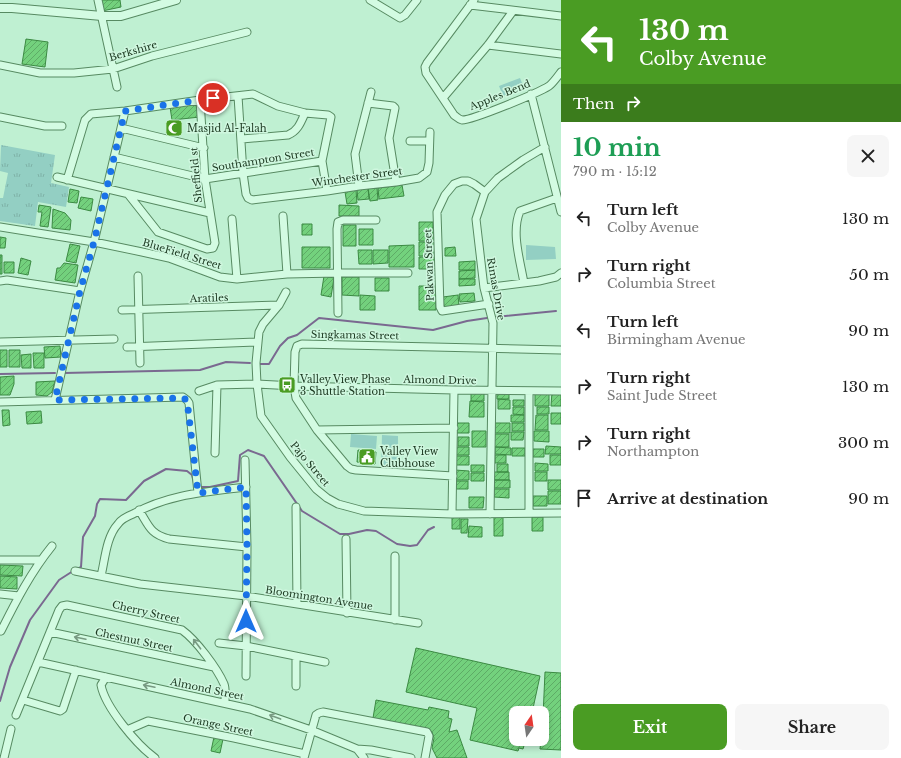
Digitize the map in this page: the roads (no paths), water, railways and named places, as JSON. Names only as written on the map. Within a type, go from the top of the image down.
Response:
[{"type":"street","points":[[98,0],[117,87]]},
{"type":"street","points":[[0,8],[102,16],[121,16],[176,0]]},
{"type":"street","points":[[370,0],[400,18],[405,15],[417,0]]},
{"type":"street","points":[[472,2],[513,11],[561,16]]},
{"type":"street","name":"Apples Bend","points":[[472,2],[425,67],[426,73],[454,115],[459,119],[463,120],[481,115],[531,94],[550,85],[561,72]]},
{"type":"street","points":[[443,98],[488,45],[513,11]]},
{"type":"street","name":"Berkshire","points":[[0,65],[40,73],[74,73],[113,68],[152,56],[247,32]]},
{"type":"street","points":[[488,45],[561,54]]},
{"type":"street","points":[[359,186],[355,154],[368,102],[372,92]]},
{"type":"street","points":[[67,180],[85,120],[91,114],[253,94],[278,106],[305,113],[328,114],[331,117],[322,160],[327,192]]},
{"type":"street","points":[[531,94],[561,212]]},
{"type":"street","points":[[238,96],[244,174]]},
{"type":"street","name":"Sheffield st","points":[[128,194],[158,232],[207,249],[213,248],[215,243],[206,179],[200,100]]},
{"type":"street","points":[[368,102],[393,106],[395,108],[389,138],[396,182]]},
{"type":"street","points":[[55,400],[80,291],[94,242],[125,111]]},
{"type":"street","points":[[242,140],[293,133],[305,113]]},
{"type":"street","points":[[0,117],[45,126],[62,126]]},
{"type":"street","points":[[121,128],[204,148]]},
{"type":"street","name":"Winchester Street","points":[[244,174],[246,194],[248,198],[252,200],[327,192],[419,178],[427,172],[429,163],[430,132]]},
{"type":"street","points":[[410,141],[429,141]]},
{"type":"street","name":"Rimas Drive","points":[[490,514],[494,348],[493,323],[484,288],[476,219],[485,192],[498,178],[523,160],[545,147]]},
{"type":"street","name":"Southampton Street","points":[[114,157],[206,179],[244,174],[322,160]]},
{"type":"street","points":[[57,177],[210,213]]},
{"type":"street","name":"Pakwan Street","points":[[485,192],[468,181],[462,181],[454,184],[445,195],[437,212],[440,307],[442,311],[447,311],[489,304]]},
{"type":"street","points":[[524,283],[516,236],[517,219],[520,211],[557,198]]},
{"type":"street","points":[[283,216],[287,274]]},
{"type":"street","points":[[232,219],[237,279]]},
{"type":"street","points":[[338,313],[338,222],[343,220],[376,220]]},
{"type":"street","name":"BlueField Street","points":[[0,227],[94,242],[169,258],[220,277],[237,279],[287,274],[408,273]]},
{"type":"street","points":[[484,288],[556,277],[561,273]]},
{"type":"street","points":[[138,276],[140,363]]},
{"type":"street","points":[[0,281],[7,280],[80,291]]},
{"type":"street","name":"Pajo Street","points":[[286,292],[279,305],[263,324],[259,332],[256,363],[259,410],[264,421],[290,457],[316,489],[327,498],[345,506],[364,511],[452,514],[561,513]]},
{"type":"street","name":"Aratiles","points":[[122,310],[279,305]]},
{"type":"street","points":[[0,342],[114,340]]},
{"type":"street","points":[[127,347],[258,342]]},
{"type":"street","name":"Singkamas Street","points":[[453,476],[351,469],[317,430],[296,398],[294,386],[295,352],[297,346],[302,344],[561,350]]},
{"type":"street","name":"Almond Drive","points":[[199,391],[217,385],[257,384],[454,390],[561,391]]},
{"type":"street","points":[[215,452],[217,385]]},
{"type":"street","points":[[452,514],[454,390]]},
{"type":"street","points":[[529,390],[529,513]]},
{"type":"street","points":[[0,402],[183,398],[189,403],[198,493]]},
{"type":"street","points":[[317,430],[454,428]]},
{"type":"street","points":[[245,460],[247,547],[246,676]]},
{"type":"street","points":[[101,576],[110,537],[114,530],[118,524],[140,510],[174,496],[246,487]]},
{"type":"street","points":[[296,507],[297,604]]},
{"type":"street","points":[[140,510],[153,532],[159,536],[169,539],[247,547]]},
{"type":"street","points":[[346,539],[347,613]]},
{"type":"street","points":[[1,631],[40,560],[52,546]]},
{"type":"street","points":[[395,556],[395,620]]},
{"type":"street","points":[[0,560],[40,560]]},
{"type":"street","name":"Bloomington Avenue","points":[[75,571],[140,584],[246,596],[418,624]]},
{"type":"street","points":[[0,594],[19,596]]},
{"type":"street","name":"Cherry Street","points":[[50,632],[59,610],[62,606],[67,605],[182,630],[191,636],[225,686],[225,702]]},
{"type":"street","points":[[16,716],[50,632]]},
{"type":"street","name":"Chestnut Street","points":[[50,632],[214,668]]},
{"type":"street","points":[[219,643],[246,646],[325,662]]},
{"type":"street","points":[[296,656],[296,686]]},
{"type":"street","name":"Almond Street","points":[[38,662],[225,702],[271,715],[357,749],[364,758]]},
{"type":"street","points":[[22,700],[60,711],[63,709],[76,670]]},
{"type":"street","points":[[106,677],[102,682],[102,690],[108,704],[128,730],[155,758]]},
{"type":"street","points":[[305,756],[316,716],[323,712],[427,732],[429,736],[425,758]]},
{"type":"street","name":"Orange Street","points":[[128,730],[148,721],[234,738],[305,756]]},
{"type":"street","points":[[0,756],[4,758],[11,729]]},
{"type":"street","points":[[357,749],[371,750],[411,758]]},
{"type":"waterway","points":[[496,317],[556,311]]},
{"type":"waterway","points":[[259,364],[269,364],[280,346],[288,338],[297,335],[319,318],[433,330],[467,321],[487,318]]},
{"type":"waterway","points":[[64,373],[200,370],[226,362],[250,363]]},
{"type":"waterway","points":[[0,374],[55,373]]},
{"type":"waterway","points":[[198,487],[210,487],[238,481],[240,455],[248,450],[264,456],[302,511],[340,534],[349,534],[367,530],[376,531],[397,544],[410,546],[417,545],[428,530],[434,527]]},
{"type":"waterway","points":[[77,569],[81,567],[83,537],[95,516],[97,504],[100,499],[126,500],[144,481],[166,469],[187,471],[192,475],[194,483]]},
{"type":"waterway","points":[[0,701],[10,667],[30,620],[59,580],[73,571]]},
{"type":"place","name":"Masjid Al-Falah","points":[[174,128]]},
{"type":"place","name":"Valley View Phase 3 Shuttle Station","points":[[287,385]]},
{"type":"place","name":"Valley View Clubhouse","points":[[367,457]]}]
